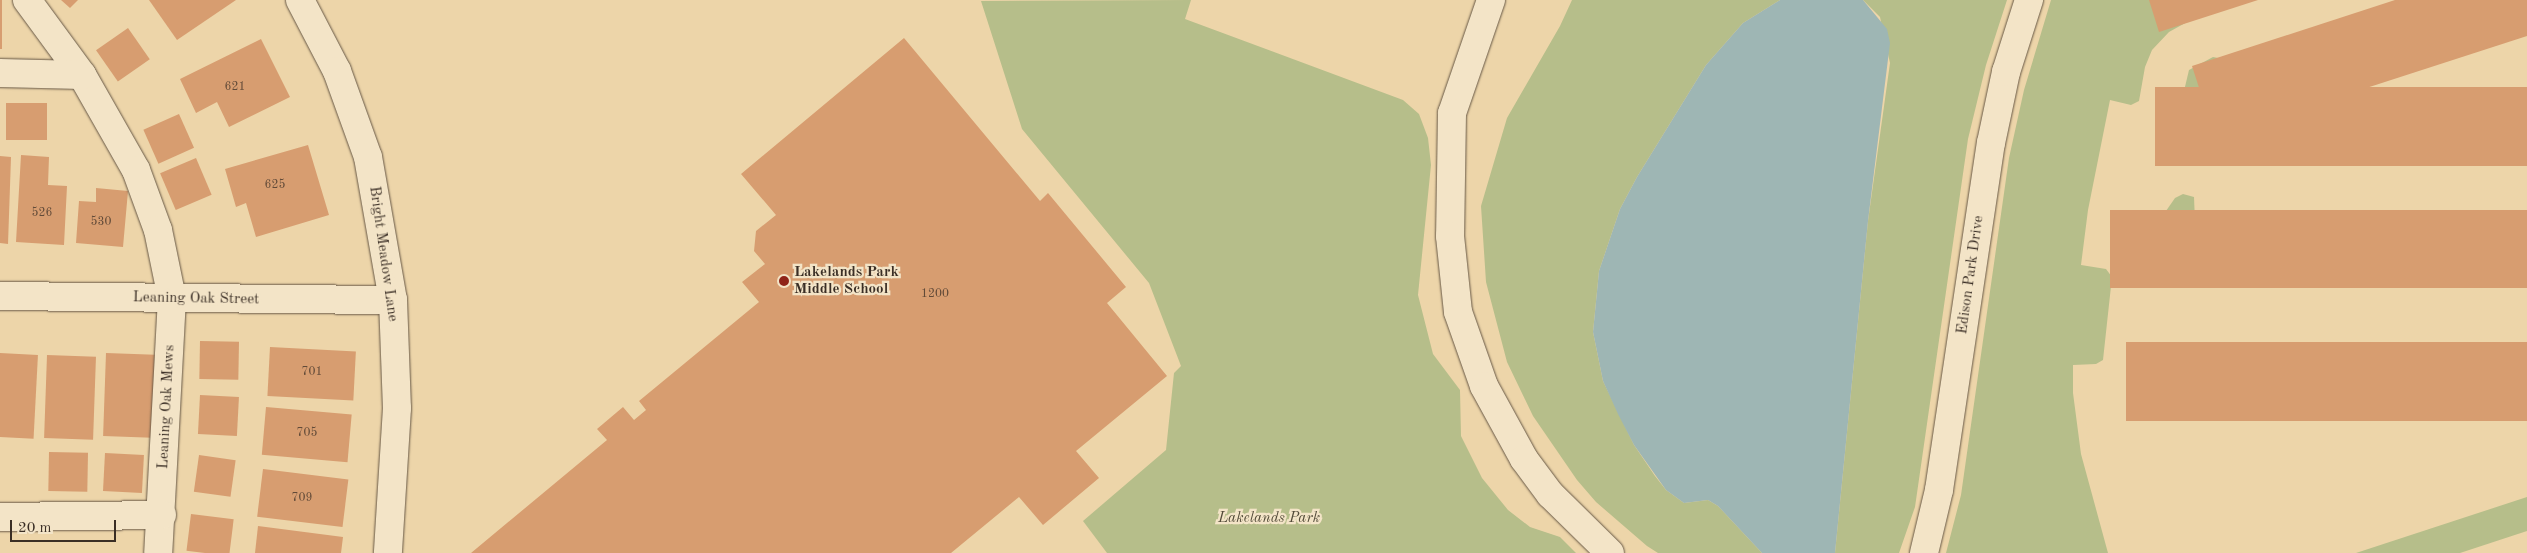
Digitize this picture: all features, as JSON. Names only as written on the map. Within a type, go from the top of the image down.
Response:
[{"type":"street","name":"Leaning Oak Mews","points":[[27,0],[82,74],[136,170],[158,230],[172,298],[162,515],[158,553]]},
{"type":"street","name":"Bright Meadow Lane","points":[[300,0],[337,71],[368,157],[393,300],[397,408],[388,553]]},
{"type":"street","points":[[1491,0],[1452,113],[1449,219],[1452,276],[1458,312],[1484,386],[1524,459],[1550,494],[1610,553]]},
{"type":"street","name":"Edison Park Drive","points":[[1924,553],[1939,490],[1991,143],[2006,72],[2029,0]]},
{"type":"street","points":[[0,73],[82,74]]},
{"type":"street","name":"Leaning Oak Street","points":[[0,296],[393,300]]},
{"type":"street","points":[[0,517],[162,515]]},
{"type":"green space","name":"Lakelands Park","points":[[1191,0],[1185,19],[1403,100],[1419,114],[1428,138],[1431,165],[1418,295],[1433,354],[1460,390],[1461,436],[1482,478],[1508,510],[1530,527],[1560,537],[1576,553],[1107,553],[1083,521],[1166,450],[1174,373],[1181,366],[1149,283],[1022,129],[981,1]]},
{"type":"green space","points":[[1572,0],[1780,0],[1743,23],[1706,65],[1637,177],[1620,209],[1599,271],[1593,332],[1603,381],[1634,445],[1655,476],[1666,490],[1684,503],[1708,500],[1718,506],[1762,553],[1658,553],[1647,546],[1596,502],[1577,480],[1533,416],[1507,362],[1486,282],[1481,206],[1507,118],[1560,26]]},
{"type":"green space","points":[[1863,0],[2007,0],[1986,65],[1968,139],[1915,507],[1899,553],[1835,553],[1868,221],[1890,63],[1880,17]]},
{"type":"green space","points":[[2051,0],[2187,0],[2187,22],[2169,32],[2152,50],[2145,67],[2139,101],[2131,105],[2110,100],[2088,210],[2081,265],[2106,269],[2112,277],[2103,360],[2096,364],[2073,365],[2073,393],[2081,454],[2108,553],[1946,553],[1961,495],[2009,158],[2024,90]]},
{"type":"green space","points":[[2213,57],[2218,58],[2229,133],[2221,140],[2203,144],[2190,140],[2181,131],[2179,112],[2189,70]]},
{"type":"green space","points":[[2183,194],[2194,197],[2197,272],[2194,278],[2184,280],[2167,272],[2158,252],[2166,211],[2175,198]]},
{"type":"green space","points":[[2527,497],[2527,531],[2460,553],[2356,553]]},
{"type":"water","points":[[1780,0],[1863,0],[1887,29],[1890,43],[1868,221],[1835,553],[1762,553],[1718,506],[1708,500],[1684,503],[1666,490],[1634,445],[1618,414],[1603,381],[1593,332],[1599,271],[1620,209],[1637,177],[1706,65],[1743,23]]},
{"type":"building","points":[[0,0],[2,0],[2,49],[0,49]]},
{"type":"building","points":[[61,0],[78,0],[70,8]]},
{"type":"building","points":[[149,0],[236,0],[177,40]]},
{"type":"building","points":[[2149,0],[2258,0],[2159,32]]},
{"type":"building","points":[[2395,0],[2527,0],[2527,36],[2215,137],[2192,66]]},
{"type":"building","points":[[128,28],[150,59],[118,81],[96,50]]},
{"type":"building","points":[[904,38],[1040,201],[1048,193],[1126,287],[1107,303],[1167,376],[1076,451],[1099,478],[1043,525],[1019,497],[951,553],[471,553],[607,440],[597,429],[623,407],[634,420],[646,410],[639,401],[759,302],[742,282],[765,264],[754,251],[756,231],[776,215],[741,174]]},
{"type":"building","points":[[261,39],[290,97],[229,127],[217,102],[196,113],[180,79]]},
{"type":"building","points":[[2155,87],[2527,87],[2527,166],[2155,166]]},
{"type":"building","points":[[6,103],[47,103],[47,140],[6,140]]},
{"type":"building","points":[[179,114],[194,148],[158,164],[143,130]]},
{"type":"building","points":[[308,145],[329,215],[256,237],[246,203],[236,207],[225,169]]},
{"type":"building","points":[[21,155],[49,157],[48,185],[67,186],[64,245],[16,242]]},
{"type":"building","points":[[0,156],[11,157],[8,244],[0,243]]},
{"type":"building","points":[[196,158],[212,195],[176,210],[160,173]]},
{"type":"building","points":[[96,188],[128,191],[123,247],[76,243],[79,201],[96,202]]},
{"type":"building","points":[[2110,210],[2527,210],[2527,288],[2110,288]]},
{"type":"building","points":[[200,341],[239,342],[238,380],[199,379]]},
{"type":"building","points":[[2126,342],[2527,342],[2527,421],[2126,421]]},
{"type":"building","points":[[270,347],[356,352],[353,400],[267,396]]},
{"type":"building","points":[[0,353],[38,355],[34,439],[0,437]]},
{"type":"building","points":[[106,353],[155,355],[152,438],[103,436]]},
{"type":"building","points":[[47,355],[96,357],[93,440],[44,438]]},
{"type":"building","points":[[200,395],[239,397],[237,436],[198,434]]},
{"type":"building","points":[[266,407],[352,414],[347,462],[262,455]]},
{"type":"building","points":[[49,452],[88,453],[87,492],[48,491]]},
{"type":"building","points":[[105,453],[144,455],[142,493],[103,491]]},
{"type":"building","points":[[199,455],[236,460],[230,497],[194,492]]},
{"type":"building","points":[[263,469],[348,479],[343,527],[257,517]]},
{"type":"building","points":[[191,514],[234,519],[230,553],[186,551]]},
{"type":"building","points":[[258,526],[343,537],[341,553],[255,553]]},
{"type":"place","name":"Lakelands Park Middle School","points":[[784,281]]}]
